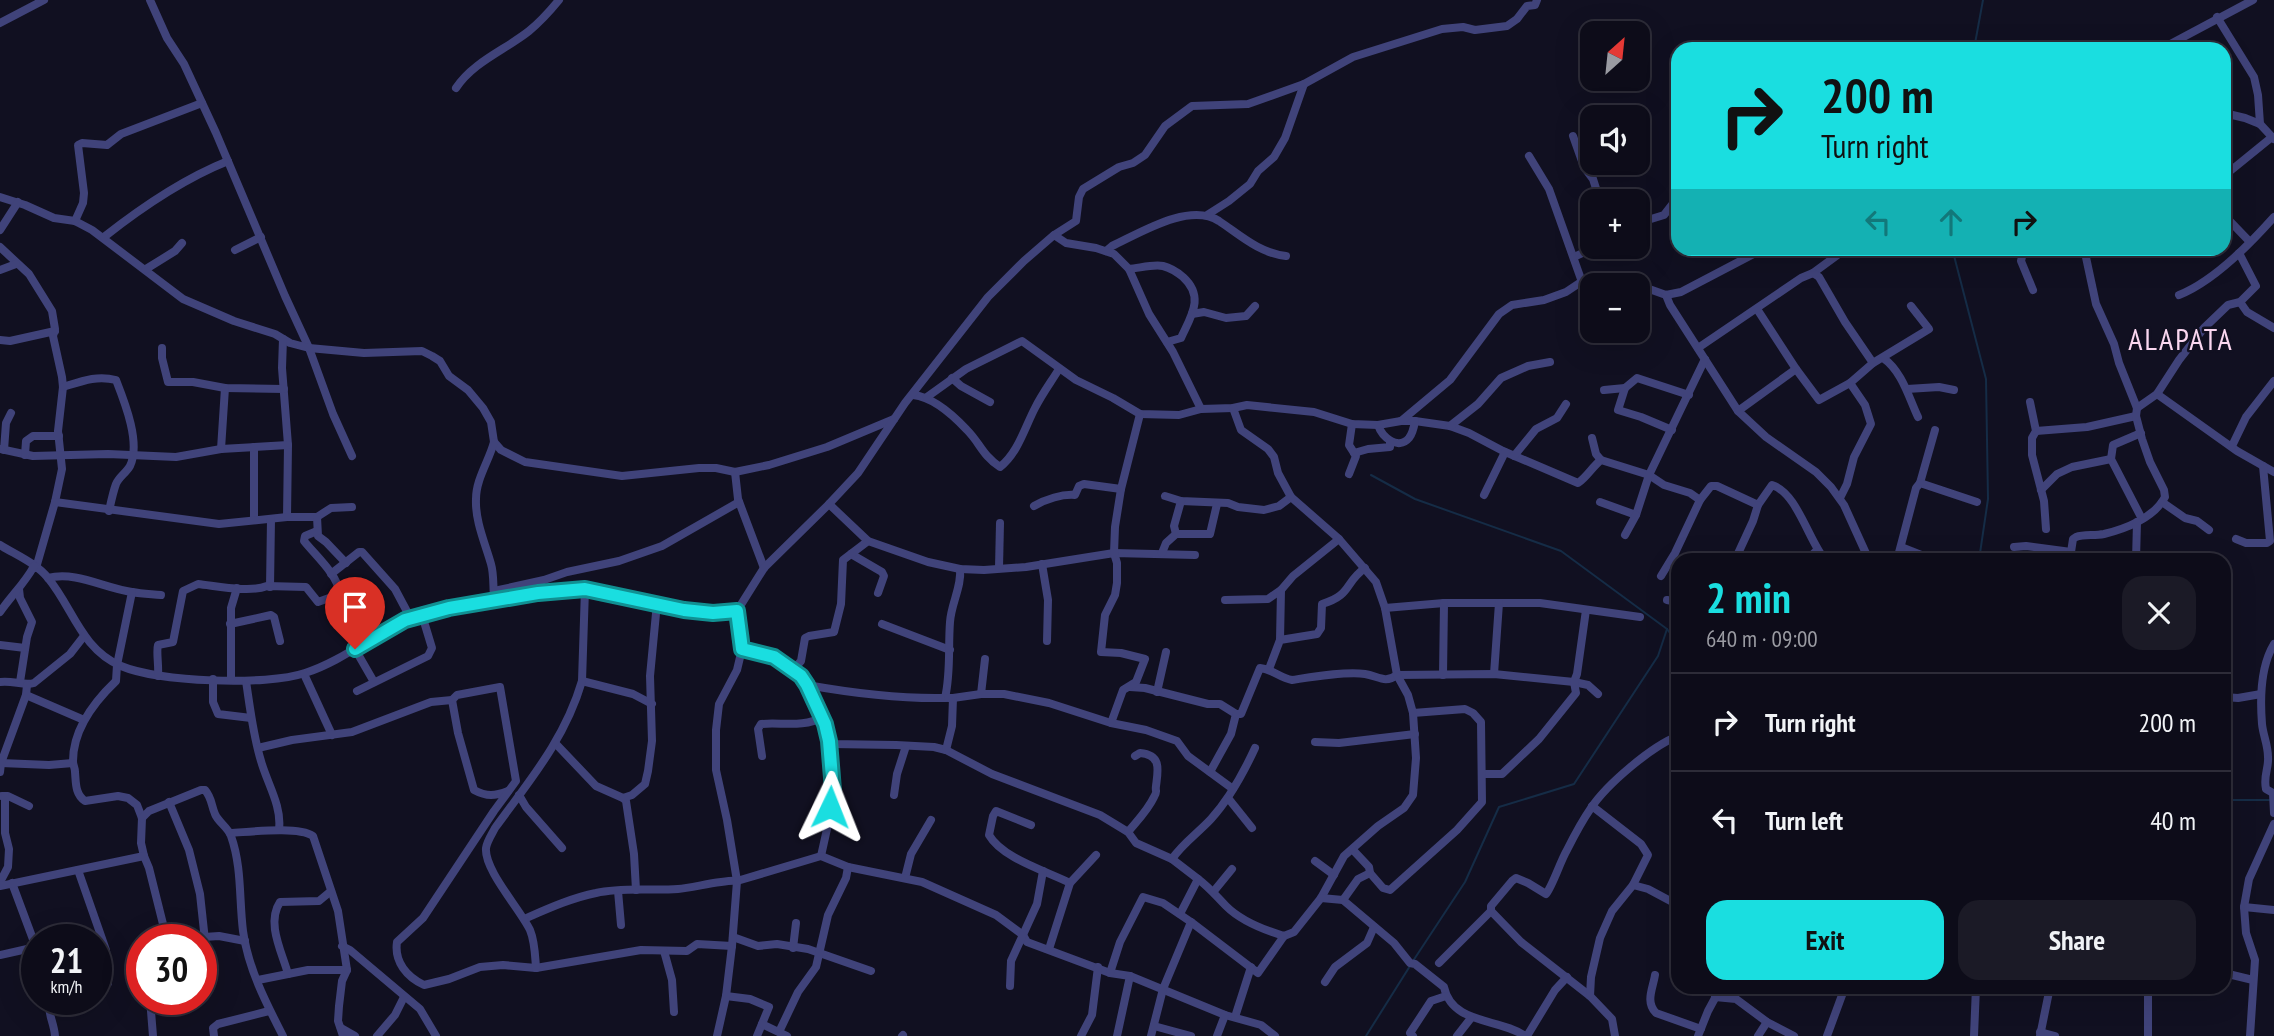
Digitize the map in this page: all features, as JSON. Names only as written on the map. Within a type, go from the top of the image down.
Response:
[{"type":"street","points":[[0,23],[44,0]]},
{"type":"street","points":[[150,0],[167,37],[184,64],[229,161],[352,456]]},
{"type":"street","points":[[456,88],[477,66],[530,30],[559,0]]},
{"type":"street","points":[[718,1036],[726,996],[737,881],[716,770],[716,730],[719,705],[737,670],[742,649],[737,611],[764,568],[830,504],[858,472],[894,419],[988,297],[1054,235],[1076,221],[1079,197],[1083,189],[1145,155],[1165,126],[1179,114],[1192,106],[1248,104],[1304,84],[1353,57],[1442,29],[1463,27],[1475,30],[1507,26],[1517,19],[1527,6],[1535,5],[1537,0]]},
{"type":"street","points":[[2173,42],[2253,0]]},
{"type":"street","points":[[2217,17],[2254,77],[2260,124]]},
{"type":"street","points":[[1207,215],[1250,184],[1258,171],[1274,158],[1285,138],[1304,84]]},
{"type":"street","points":[[75,221],[83,203],[84,193],[78,145],[107,145],[121,134],[202,103]]},
{"type":"street","points":[[2231,115],[2260,124],[2273,138],[2231,171]]},
{"type":"street","points":[[1573,136],[1584,167],[1596,189]]},
{"type":"street","points":[[1529,156],[1549,189],[1580,276]]},
{"type":"street","points":[[104,237],[135,212],[202,172],[229,161]]},
{"type":"street","points":[[0,197],[54,218],[75,221],[104,237],[183,299],[299,346],[363,353],[422,351],[440,361],[449,376],[468,390],[492,422],[494,442],[490,459],[480,478],[475,501],[492,567],[494,596]]},
{"type":"street","points":[[0,230],[18,202]]},
{"type":"street","points":[[1650,219],[1664,215],[1671,206]]},
{"type":"street","points":[[1106,251],[1171,219],[1195,213],[1207,215],[1271,254],[1286,256]]},
{"type":"street","points":[[2179,295],[2239,253],[2274,217]]},
{"type":"street","points":[[2231,222],[2249,241]]},
{"type":"street","points":[[1054,235],[1066,243],[1114,254],[1129,269],[1149,314],[1173,352],[1200,409]]},
{"type":"street","points":[[235,250],[261,237]]},
{"type":"street","points":[[146,270],[175,251],[182,243]]},
{"type":"street","points":[[0,247],[29,274],[52,311],[55,331],[53,336],[63,387],[59,436],[62,469],[55,502],[35,567],[0,612]]},
{"type":"street","points":[[2036,431],[2087,427],[2137,412],[2157,394],[2204,328],[2228,305],[2240,302],[2256,286],[2239,253]]},
{"type":"street","points":[[1574,257],[1580,254]]},
{"type":"street","points":[[1650,289],[1666,295],[1681,292],[1750,256]]},
{"type":"street","points":[[1698,348],[1836,256]]},
{"type":"street","points":[[2022,256],[2021,261],[2033,290]]},
{"type":"street","points":[[2071,553],[2073,539],[2079,535],[2105,534],[2139,520],[2155,512],[2165,497],[2150,462],[2137,412],[2114,344],[2096,304],[2086,256]]},
{"type":"street","points":[[0,270],[16,264]]},
{"type":"street","points":[[1129,269],[1161,265],[1176,271],[1194,289],[1196,298],[1192,314],[1181,338],[1167,342]]},
{"type":"street","points":[[1813,273],[1819,277],[1873,363]]},
{"type":"street","points":[[1401,421],[1450,380],[1499,314],[1512,305],[1544,300],[1580,283]]},
{"type":"street","points":[[1666,295],[1670,306],[1738,411],[1766,437],[1816,472],[1840,498],[1866,553]]},
{"type":"street","points":[[2240,302],[2247,312],[2274,328]]},
{"type":"street","points":[[1192,314],[1204,312],[1226,318],[1246,316],[1255,306]]},
{"type":"street","points":[[1758,309],[1819,400],[1850,383],[1873,363],[1929,330],[1911,306]]},
{"type":"street","points":[[0,341],[55,331]]},
{"type":"street","points":[[299,346],[304,337]]},
{"type":"street","points":[[283,339],[288,517]]},
{"type":"street","points":[[927,397],[952,378],[1022,341],[1059,369],[1140,414],[1179,415],[1200,409],[1247,405],[1314,412],[1352,424],[1378,425],[1415,421],[1450,426],[1578,484],[1601,460]]},
{"type":"street","points":[[162,348],[168,382],[193,382],[225,388],[284,389]]},
{"type":"street","points":[[1883,358],[1889,362],[1907,389],[1918,417]]},
{"type":"street","points":[[1625,535],[1636,515],[1649,475],[1705,359]]},
{"type":"street","points":[[1450,426],[1478,404],[1501,378],[1521,368],[1550,362]]},
{"type":"street","points":[[913,395],[927,397],[969,431],[979,447],[1000,467],[1015,450],[1036,405],[1059,369]]},
{"type":"street","points":[[1738,411],[1796,369]]},
{"type":"street","points":[[63,387],[93,377],[116,380],[126,405],[134,439],[133,455],[130,466],[115,486],[109,511]]},
{"type":"street","points":[[952,378],[990,402]]},
{"type":"street","points":[[1672,430],[1618,410],[1625,388],[1637,378],[1689,394]]},
{"type":"street","points":[[2232,446],[2246,417],[2274,381]]},
{"type":"street","points":[[1840,498],[1847,484],[1854,457],[1871,424],[1865,405],[1850,383]]},
{"type":"street","points":[[1907,389],[1939,387],[1954,390]]},
{"type":"street","points":[[221,449],[225,388]]},
{"type":"street","points":[[1604,390],[1625,388]]},
{"type":"street","points":[[2157,394],[2274,472]]},
{"type":"street","points":[[2031,402],[2036,431],[2032,438],[2032,455],[2041,490],[2046,529]]},
{"type":"street","points":[[1514,456],[1536,429],[1558,418],[1566,404]]},
{"type":"street","points":[[1111,973],[1120,942],[1143,897],[1164,903],[1258,973],[1284,936],[1294,932],[1321,898],[1344,856],[1378,826],[1404,808],[1413,795],[1416,758],[1413,713],[1408,695],[1397,675],[1385,608],[1376,582],[1339,539],[1291,497],[1268,449],[1241,430],[1233,408]]},
{"type":"street","points":[[11,413],[6,423],[2,449],[25,454],[176,457],[221,449],[288,445]]},
{"type":"street","points":[[1111,723],[1124,690],[1136,682],[1145,659],[1121,653],[1101,652],[1105,615],[1115,595],[1117,583],[1115,527],[1121,489],[1140,414]]},
{"type":"street","points":[[494,442],[501,450],[525,462],[594,473],[639,475],[699,468],[735,472],[769,465],[827,447],[894,419]]},
{"type":"street","points":[[1378,425],[1390,441],[1399,443],[1406,442],[1412,435],[1415,421]]},
{"type":"street","points":[[1349,474],[1356,461],[1349,445],[1352,424]]},
{"type":"street","points":[[1899,553],[1935,430]]},
{"type":"street","points":[[2137,553],[2139,520],[2111,459],[2113,445],[2141,433]]},
{"type":"street","points":[[25,454],[26,442],[33,436],[59,436]]},
{"type":"street","points":[[1592,438],[1596,454],[1601,460],[1649,475],[1664,485],[1690,493],[1700,500]]},
{"type":"street","points":[[1354,453],[1368,449],[1386,449],[1390,447],[1390,441]]},
{"type":"street","points":[[254,447],[254,520]]},
{"type":"street","points":[[1484,495],[1505,452]]},
{"type":"street","points":[[2041,490],[2057,474],[2072,467],[2111,459]]},
{"type":"street","points":[[2236,539],[2246,542],[2270,541],[2263,466]]},
{"type":"street","points":[[735,472],[739,502],[764,568]]},
{"type":"street","points":[[1920,483],[1977,502]]},
{"type":"street","points":[[1034,506],[1045,500],[1069,494],[1076,495],[1079,486],[1084,484],[1121,489]]},
{"type":"street","points":[[1738,553],[1758,505],[1772,485],[1782,489],[1800,515],[1819,553]]},
{"type":"street","points":[[1675,553],[1700,500],[1711,486],[1717,486],[1758,505]]},
{"type":"street","points":[[1165,496],[1181,501],[1228,503],[1264,510],[1279,506],[1291,497]]},
{"type":"street","points":[[1176,534],[1174,526],[1181,501]]},
{"type":"street","points":[[55,502],[219,524],[317,517],[331,508],[352,507]]},
{"type":"street","points":[[0,545],[48,578],[84,636],[104,656],[117,664],[130,670],[158,676],[246,681],[304,674],[341,658],[369,640],[422,615],[494,596],[567,572],[619,561],[662,546],[739,502]]},
{"type":"street","points":[[1600,502],[1636,515]]},
{"type":"street","points":[[2162,502],[2185,519],[2197,521],[2209,530]]},
{"type":"street","points":[[830,504],[868,541],[928,562],[960,569],[999,569],[1114,553],[1195,555]]},
{"type":"street","points":[[1162,553],[1166,544],[1176,534],[1210,534],[1217,504]]},
{"type":"street","points":[[317,517],[318,536],[346,563]]},
{"type":"street","points":[[270,587],[271,519]]},
{"type":"street","points":[[999,569],[1000,523]]},
{"type":"street","points":[[317,531],[304,536],[304,541],[340,588],[340,594],[369,640]]},
{"type":"street","points":[[1225,600],[1268,599],[1339,539]]},
{"type":"street","points":[[793,670],[801,661],[805,638],[809,635],[834,632],[841,604],[844,560],[868,541]]},
{"type":"street","points":[[1901,547],[1916,553]]},
{"type":"street","points":[[2014,547],[2036,547],[2059,553]]},
{"type":"street","points":[[1814,553],[1817,550]]},
{"type":"street","points":[[331,575],[362,552],[395,589],[411,619]]},
{"type":"street","points":[[851,554],[882,572],[884,576],[878,593]]},
{"type":"street","points":[[1661,576],[1671,560]]},
{"type":"street","points":[[1042,564],[1048,600],[1047,640]]},
{"type":"street","points":[[1280,640],[1317,634],[1321,628],[1322,604],[1343,595],[1364,568]]},
{"type":"street","points":[[946,750],[952,726],[949,698],[950,623],[960,569]]},
{"type":"street","points":[[48,578],[73,577],[132,592],[161,594]]},
{"type":"street","points":[[158,676],[159,645],[173,642],[183,591],[198,584],[237,588],[306,587],[318,602],[340,594]]},
{"type":"street","points":[[231,680],[231,608],[237,588]]},
{"type":"street","points":[[0,772],[26,695],[23,683],[25,648],[32,622],[20,598],[19,589]]},
{"type":"street","points":[[494,596],[585,589],[713,613],[737,611]]},
{"type":"street","points":[[536,968],[534,946],[524,919],[502,888],[485,850],[495,828],[556,744],[582,681],[585,589]]},
{"type":"street","points":[[1269,669],[1280,640],[1281,590]]},
{"type":"street","points":[[132,592],[116,681],[83,720],[73,762],[75,779],[81,798],[85,801],[118,796],[128,798],[137,805],[142,818],[141,843],[163,924]]},
{"type":"street","points":[[0,598],[11,596]]},
{"type":"street","points":[[1667,600],[1671,601]]},
{"type":"street","points":[[556,744],[596,786],[623,797],[632,795],[645,784],[652,741],[650,676],[657,603]]},
{"type":"street","points":[[1385,608],[1444,603],[1540,604],[1640,617]]},
{"type":"street","points":[[1443,675],[1444,603]]},
{"type":"street","points":[[1494,674],[1499,603]]},
{"type":"street","points":[[1482,774],[1502,774],[1560,715],[1576,693],[1574,682],[1586,610]]},
{"type":"street","points":[[230,624],[271,615],[274,617],[280,641]]},
{"type":"street","points":[[357,691],[428,656],[432,648],[422,615]]},
{"type":"street","points":[[882,624],[950,650]]},
{"type":"street","points":[[0,682],[34,682],[70,654],[84,636]]},
{"type":"street","points":[[2274,644],[2267,659],[2261,694],[2262,727],[2270,742],[2263,779],[2266,789],[2273,793],[2274,813]]},
{"type":"street","points":[[0,645],[25,648]]},
{"type":"street","points":[[355,649],[374,682]]},
{"type":"street","points":[[742,649],[774,657],[801,676],[822,717],[829,741],[833,790],[821,856]]},
{"type":"street","points":[[1157,692],[1166,652]]},
{"type":"street","points":[[981,694],[985,659]]},
{"type":"street","points":[[1236,714],[1241,713],[1260,668],[1269,669],[1292,680],[1365,674],[1380,680],[1397,675],[1494,674],[1588,684],[1598,694]]},
{"type":"street","points":[[304,674],[332,735]]},
{"type":"street","points":[[213,679],[213,702],[218,714],[251,718]]},
{"type":"street","points":[[246,681],[258,748],[279,814],[279,829]]},
{"type":"street","points":[[582,681],[633,694],[652,704]]},
{"type":"street","points":[[807,685],[918,699],[1004,694],[1049,703],[1177,741],[1188,756],[1233,789]]},
{"type":"street","points":[[258,748],[292,740],[352,732],[431,702],[452,700],[457,695],[500,687],[517,774],[514,786],[508,791],[423,918],[397,942],[395,953],[413,979],[424,985],[434,985],[480,967],[503,965],[536,968],[641,950],[687,951],[696,944],[732,942],[758,946],[777,944],[818,952],[871,971]]},
{"type":"street","points":[[1124,690],[1130,687],[1208,704],[1220,704],[1236,714]]},
{"type":"street","points":[[2231,698],[2261,694]]},
{"type":"street","points":[[26,695],[83,720]]},
{"type":"street","points":[[452,700],[457,733],[474,790],[483,795],[494,796],[508,791]]},
{"type":"street","points":[[1353,850],[1383,888],[1390,890],[1457,830],[1482,802],[1480,722],[1473,713],[1465,709],[1413,713]]},
{"type":"street","points":[[1210,772],[1231,734],[1236,714]]},
{"type":"street","points":[[762,756],[758,729],[761,724],[803,723],[822,717]]},
{"type":"street","points":[[1315,742],[1339,743],[1415,734]]},
{"type":"street","points":[[1439,963],[1491,911],[1491,906],[1516,878],[1546,894],[1555,871],[1592,806],[1615,782],[1671,739]]},
{"type":"street","points":[[829,741],[831,744],[934,747],[946,750],[992,774],[1100,815],[1128,832],[1136,843],[1172,859],[1214,891],[1226,907],[1249,923],[1284,936]]},
{"type":"street","points":[[894,795],[906,746]]},
{"type":"street","points":[[1172,859],[1228,799],[1255,748]]},
{"type":"street","points":[[1128,832],[1156,794],[1159,775],[1154,759],[1140,753],[1135,756]]},
{"type":"street","points":[[1,764],[48,765],[73,762]]},
{"type":"street","points":[[142,818],[149,811],[169,802],[205,790],[211,796],[215,815],[230,834],[241,883],[245,942],[250,962],[269,1011],[283,1036]]},
{"type":"street","points":[[519,795],[526,807],[562,848]]},
{"type":"street","points":[[29,806],[3,796],[5,833],[9,849],[8,867],[0,884],[144,856]]},
{"type":"street","points":[[623,797],[634,854],[636,890]]},
{"type":"street","points":[[1228,799],[1252,828]]},
{"type":"street","points":[[169,802],[189,850],[200,894],[203,924]]},
{"type":"street","points":[[1591,996],[1591,977],[1600,938],[1612,911],[1633,885],[1648,855],[1641,844],[1592,806]]},
{"type":"street","points":[[1031,825],[996,811],[989,835],[996,845],[1017,859],[1070,883]]},
{"type":"street","points":[[905,878],[911,854],[930,820]]},
{"type":"street","points":[[2250,1036],[2255,960],[2246,933],[2245,907],[2249,879],[2272,836],[2274,824]]},
{"type":"street","points":[[230,834],[279,829],[287,832],[307,832],[313,836],[338,911],[347,970],[342,982],[338,1021],[342,1032],[355,1036]]},
{"type":"street","points":[[1049,949],[1070,883],[1096,855]]},
{"type":"street","points":[[524,919],[569,900],[597,892],[678,889],[737,881],[821,856],[848,867],[922,882],[996,915],[1023,934],[1027,942],[1111,973],[1130,976],[1225,1015],[1261,1025],[1275,1036]]},
{"type":"street","points":[[1315,860],[1335,875]]},
{"type":"street","points":[[762,1024],[783,1034],[798,992],[816,967],[828,915],[846,878],[848,867]]},
{"type":"street","points":[[1214,891],[1232,869]]},
{"type":"street","points":[[78,870],[97,924]]},
{"type":"street","points":[[1010,986],[1012,961],[1037,904],[1043,871]]},
{"type":"street","points":[[1343,900],[1358,879],[1370,873]]},
{"type":"street","points":[[1180,914],[1198,879]]},
{"type":"street","points":[[12,883],[27,924]]},
{"type":"street","points":[[1633,885],[1648,889],[1671,901]]},
{"type":"street","points":[[288,974],[274,924],[277,906],[280,902],[319,901],[331,891]]},
{"type":"street","points":[[618,891],[621,925]]},
{"type":"street","points":[[1321,898],[1343,900],[1394,943],[1410,963],[1444,987],[1446,996],[1461,1012],[1471,1018],[1518,1031],[1526,1036],[1555,990],[1567,977]]},
{"type":"street","points":[[2245,907],[2274,909]]},
{"type":"street","points":[[1491,911],[1521,942],[1591,996],[1612,1019],[1615,1036]]},
{"type":"street","points":[[1151,1036],[1163,989],[1191,922]]},
{"type":"street","points":[[793,948],[796,923]]},
{"type":"street","points":[[1325,982],[1335,967],[1367,943],[1374,927]]},
{"type":"street","points":[[217,936],[245,942]]},
{"type":"street","points":[[342,946],[420,1009],[436,1036]]},
{"type":"street","points":[[0,955],[21,951]]},
{"type":"street","points":[[664,951],[672,980],[674,1012]]},
{"type":"street","points":[[1081,1036],[1092,1015],[1098,967]]},
{"type":"street","points":[[1235,1017],[1251,967]]},
{"type":"street","points":[[258,980],[308,970],[347,970]]},
{"type":"street","points":[[1656,975],[1649,1003],[1651,1008],[1656,1013],[1700,1032],[1717,994]]},
{"type":"street","points":[[2231,975],[2253,980]]},
{"type":"street","points":[[1117,1036],[1130,976]]},
{"type":"street","points":[[1827,1036],[1842,994]]},
{"type":"street","points":[[1973,1036],[1976,994]]},
{"type":"street","points":[[2049,994],[2040,1034],[2054,1036]]},
{"type":"street","points":[[2148,994],[2148,1036]]},
{"type":"street","points":[[726,996],[750,999],[769,1007],[757,1036]]},
{"type":"street","points":[[1413,1036],[1410,1033],[1431,1001],[1446,996]]},
{"type":"street","points":[[377,1036],[395,1015],[404,997]]},
{"type":"street","points":[[1715,997],[1736,999],[1768,1022],[1794,1036]]},
{"type":"street","points":[[214,1036],[213,1028],[218,1024],[269,1011]]},
{"type":"street","points":[[49,1015],[55,1036]]},
{"type":"street","points":[[151,1015],[153,1036]]},
{"type":"street","points":[[1217,1036],[1225,1015]]},
{"type":"street","points":[[1457,1036],[1471,1018]]},
{"type":"street","points":[[1758,1036],[1768,1022]]},
{"type":"street","points":[[1154,1026],[1191,1036]]},
{"type":"waterway","points":[[1975,42],[1983,0]]},
{"type":"waterway","points":[[1954,256],[1986,379],[1988,499],[1980,553]]},
{"type":"waterway","points":[[1371,475],[1415,499],[1561,551],[1671,634]]},
{"type":"waterway","points":[[1413,961],[1465,882],[1499,807],[1574,784],[1658,656],[1667,629]]},
{"type":"waterway","points":[[2231,800],[2269,800]]},
{"type":"waterway","points":[[1366,1036],[1410,966]]},
{"type":"district","name":"ALAPATA","points":[[2181,340]]},
{"type":"route","points":[[355,649],[405,620],[449,608],[538,593],[585,589],[684,610],[713,613],[737,611],[742,649],[774,657],[801,676],[807,685],[825,724],[829,741],[833,790],[830,807]]}]
